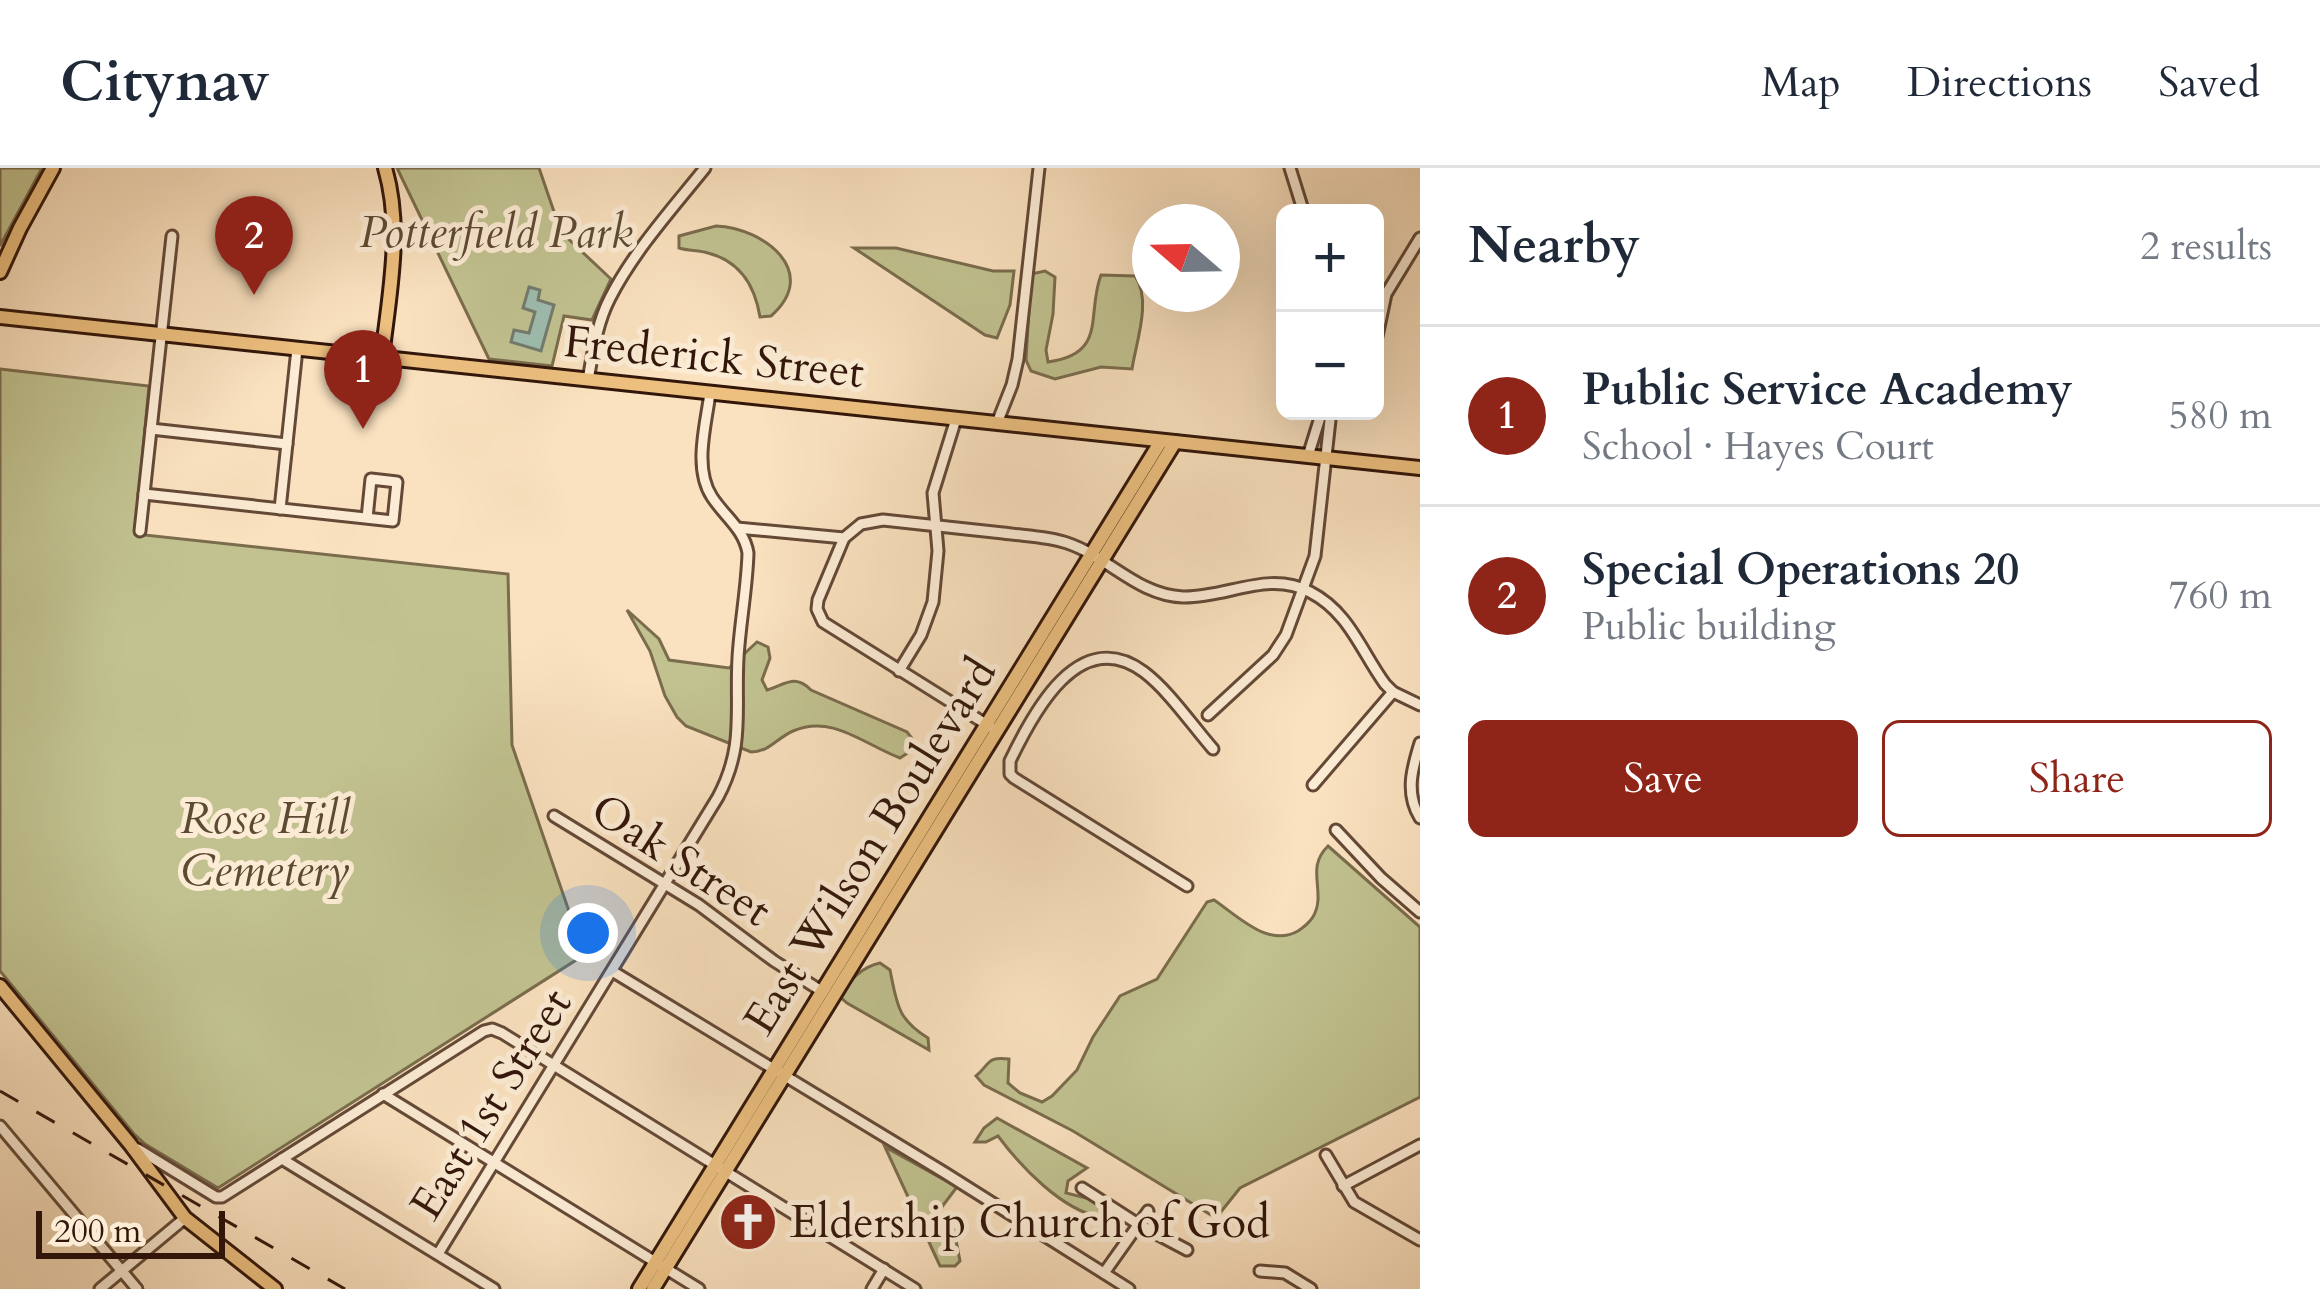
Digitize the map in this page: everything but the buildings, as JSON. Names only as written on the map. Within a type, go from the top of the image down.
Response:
[{"type":"main road","points":[[0,272],[53,168]]},
{"type":"main road","points":[[382,357],[394,234],[385,168]]},
{"type":"main road","name":"Frederick Street","points":[[0,317],[1420,469]]},
{"type":"main road","name":"East Wilson Boulevard","points":[[653,1289],[661,1266],[720,1167],[1096,558],[1142,472],[1168,441]]},
{"type":"main road","name":"East Wilson Boulevard","points":[[1096,558],[1132,513],[1168,441]]},
{"type":"main road","points":[[1132,513],[1127,506],[1143,482],[1142,472]]},
{"type":"main road","points":[[0,986],[185,1218],[275,1289]]},
{"type":"main road","name":"East Wilson Boulevard","points":[[639,1289],[661,1266]]},
{"type":"street","points":[[588,380],[597,330],[610,297],[705,168]]},
{"type":"street","points":[[997,423],[1018,358],[1039,168]]},
{"type":"street","points":[[1290,168],[1301,204]]},
{"type":"street","points":[[140,531],[172,236]]},
{"type":"street","points":[[1382,312],[1386,294],[1420,238]]},
{"type":"street","points":[[280,509],[297,349]]},
{"type":"street","name":"East 1st Street","points":[[438,1254],[718,797],[735,757],[748,553],[744,538],[713,500],[703,476],[710,393]]},
{"type":"street","points":[[899,671],[933,602],[938,569],[935,482],[956,419]]},
{"type":"street","points":[[1308,457],[1322,420]]},
{"type":"street","points":[[1208,715],[1280,646],[1304,589],[1317,543],[1326,420]]},
{"type":"street","points":[[151,429],[287,444]]},
{"type":"street","points":[[144,494],[393,521],[398,482],[371,479],[367,518]]},
{"type":"street","points":[[992,728],[830,628],[819,615],[818,600],[844,538],[861,524],[935,525],[1048,538],[1166,595],[1203,596],[1265,583],[1304,589],[1348,622],[1393,692],[1420,705]]},
{"type":"street","points":[[737,528],[844,538]]},
{"type":"street","points":[[1187,886],[1014,778],[1010,760],[1061,678],[1082,664],[1108,659],[1142,671],[1213,749]]},
{"type":"street","points":[[1313,785],[1393,692]]},
{"type":"street","points":[[1420,743],[1410,790],[1420,818]]},
{"type":"street","name":"Oak Street","points":[[554,816],[827,995]]},
{"type":"street","points":[[1336,830],[1420,912]]},
{"type":"street","points":[[612,971],[1129,1289]]},
{"type":"street","points":[[130,1144],[219,1198],[492,1030],[915,1289]]},
{"type":"street","points":[[383,1094],[699,1289]]},
{"type":"street","points":[[0,1126],[137,1289]]},
{"type":"street","points":[[1343,1186],[1420,1145]]},
{"type":"street","points":[[1326,1155],[1354,1202],[1420,1240]]},
{"type":"street","points":[[282,1159],[494,1289]]},
{"type":"street","points":[[155,1180],[188,1180]]},
{"type":"street","points":[[1082,1188],[1187,1250]]},
{"type":"street","points":[[1104,1273],[1148,1211]]},
{"type":"street","points":[[100,1289],[185,1218]]},
{"type":"street","points":[[872,1289],[884,1269]]},
{"type":"street","points":[[1260,1271],[1285,1274],[1311,1289]]},
{"type":"green space","points":[[0,168],[42,168],[0,246]]},
{"type":"green space","name":"Potterfield Park","points":[[397,168],[539,168],[561,232],[611,279],[592,320],[564,316],[552,366],[489,359]]},
{"type":"green space","points":[[716,226],[752,235],[780,255],[790,284],[785,300],[771,316],[760,317],[750,285],[729,262],[679,248],[679,236]]},
{"type":"green space","points":[[854,248],[896,248],[993,271],[1014,271],[1010,305],[997,338],[985,335]]},
{"type":"green space","points":[[1045,271],[1055,277],[1048,362],[1067,358],[1087,341],[1101,275],[1132,276],[1132,312],[1143,312],[1132,369],[1101,367],[1055,379],[1031,371],[1026,360],[1031,274]]},
{"type":"green space","name":"Rose Hill Cemetery","points":[[0,369],[149,386],[135,534],[508,574],[512,745],[584,955],[218,1188],[134,1134],[0,971]]},
{"type":"green space","points":[[627,610],[659,639],[669,660],[729,668],[757,642],[768,647],[770,658],[762,680],[767,690],[800,682],[907,732],[914,741],[909,752],[900,758],[821,726],[793,731],[751,752],[686,726],[665,696],[650,651]]},
{"type":"green space","points":[[1328,846],[1420,927],[1420,1097],[1240,1188],[1216,1218],[1073,1131],[984,1085],[976,1076],[993,1060],[1009,1059],[1008,1083],[1042,1102],[1052,1096],[1077,1070],[1120,996],[1157,979],[1207,902],[1214,900],[1254,928],[1276,936],[1306,925],[1316,910],[1317,865]]},
{"type":"green space","points":[[880,963],[890,970],[904,1017],[928,1038],[929,1050],[838,995],[862,971]]},
{"type":"green space","points":[[997,1118],[1087,1168],[1068,1181],[1066,1193],[1104,1206],[1100,1217],[1057,1196],[998,1136],[975,1142]]},
{"type":"green space","points":[[885,1147],[957,1187],[938,1212],[954,1230],[960,1261],[955,1266],[940,1266]]},
{"type":"shaded area","points":[[529,287],[540,290],[538,300],[554,305],[541,351],[511,342],[514,330],[529,333],[535,312],[523,308]]},
{"type":"railway","points":[[0,1091],[345,1289]]},
{"type":"place","name":"Special Operations 20","points":[[254,295]]},
{"type":"place","name":"Public Service Academy","points":[[363,429]]},
{"type":"place","name":"Eldership Church of God","points":[[748,1222]]}]
